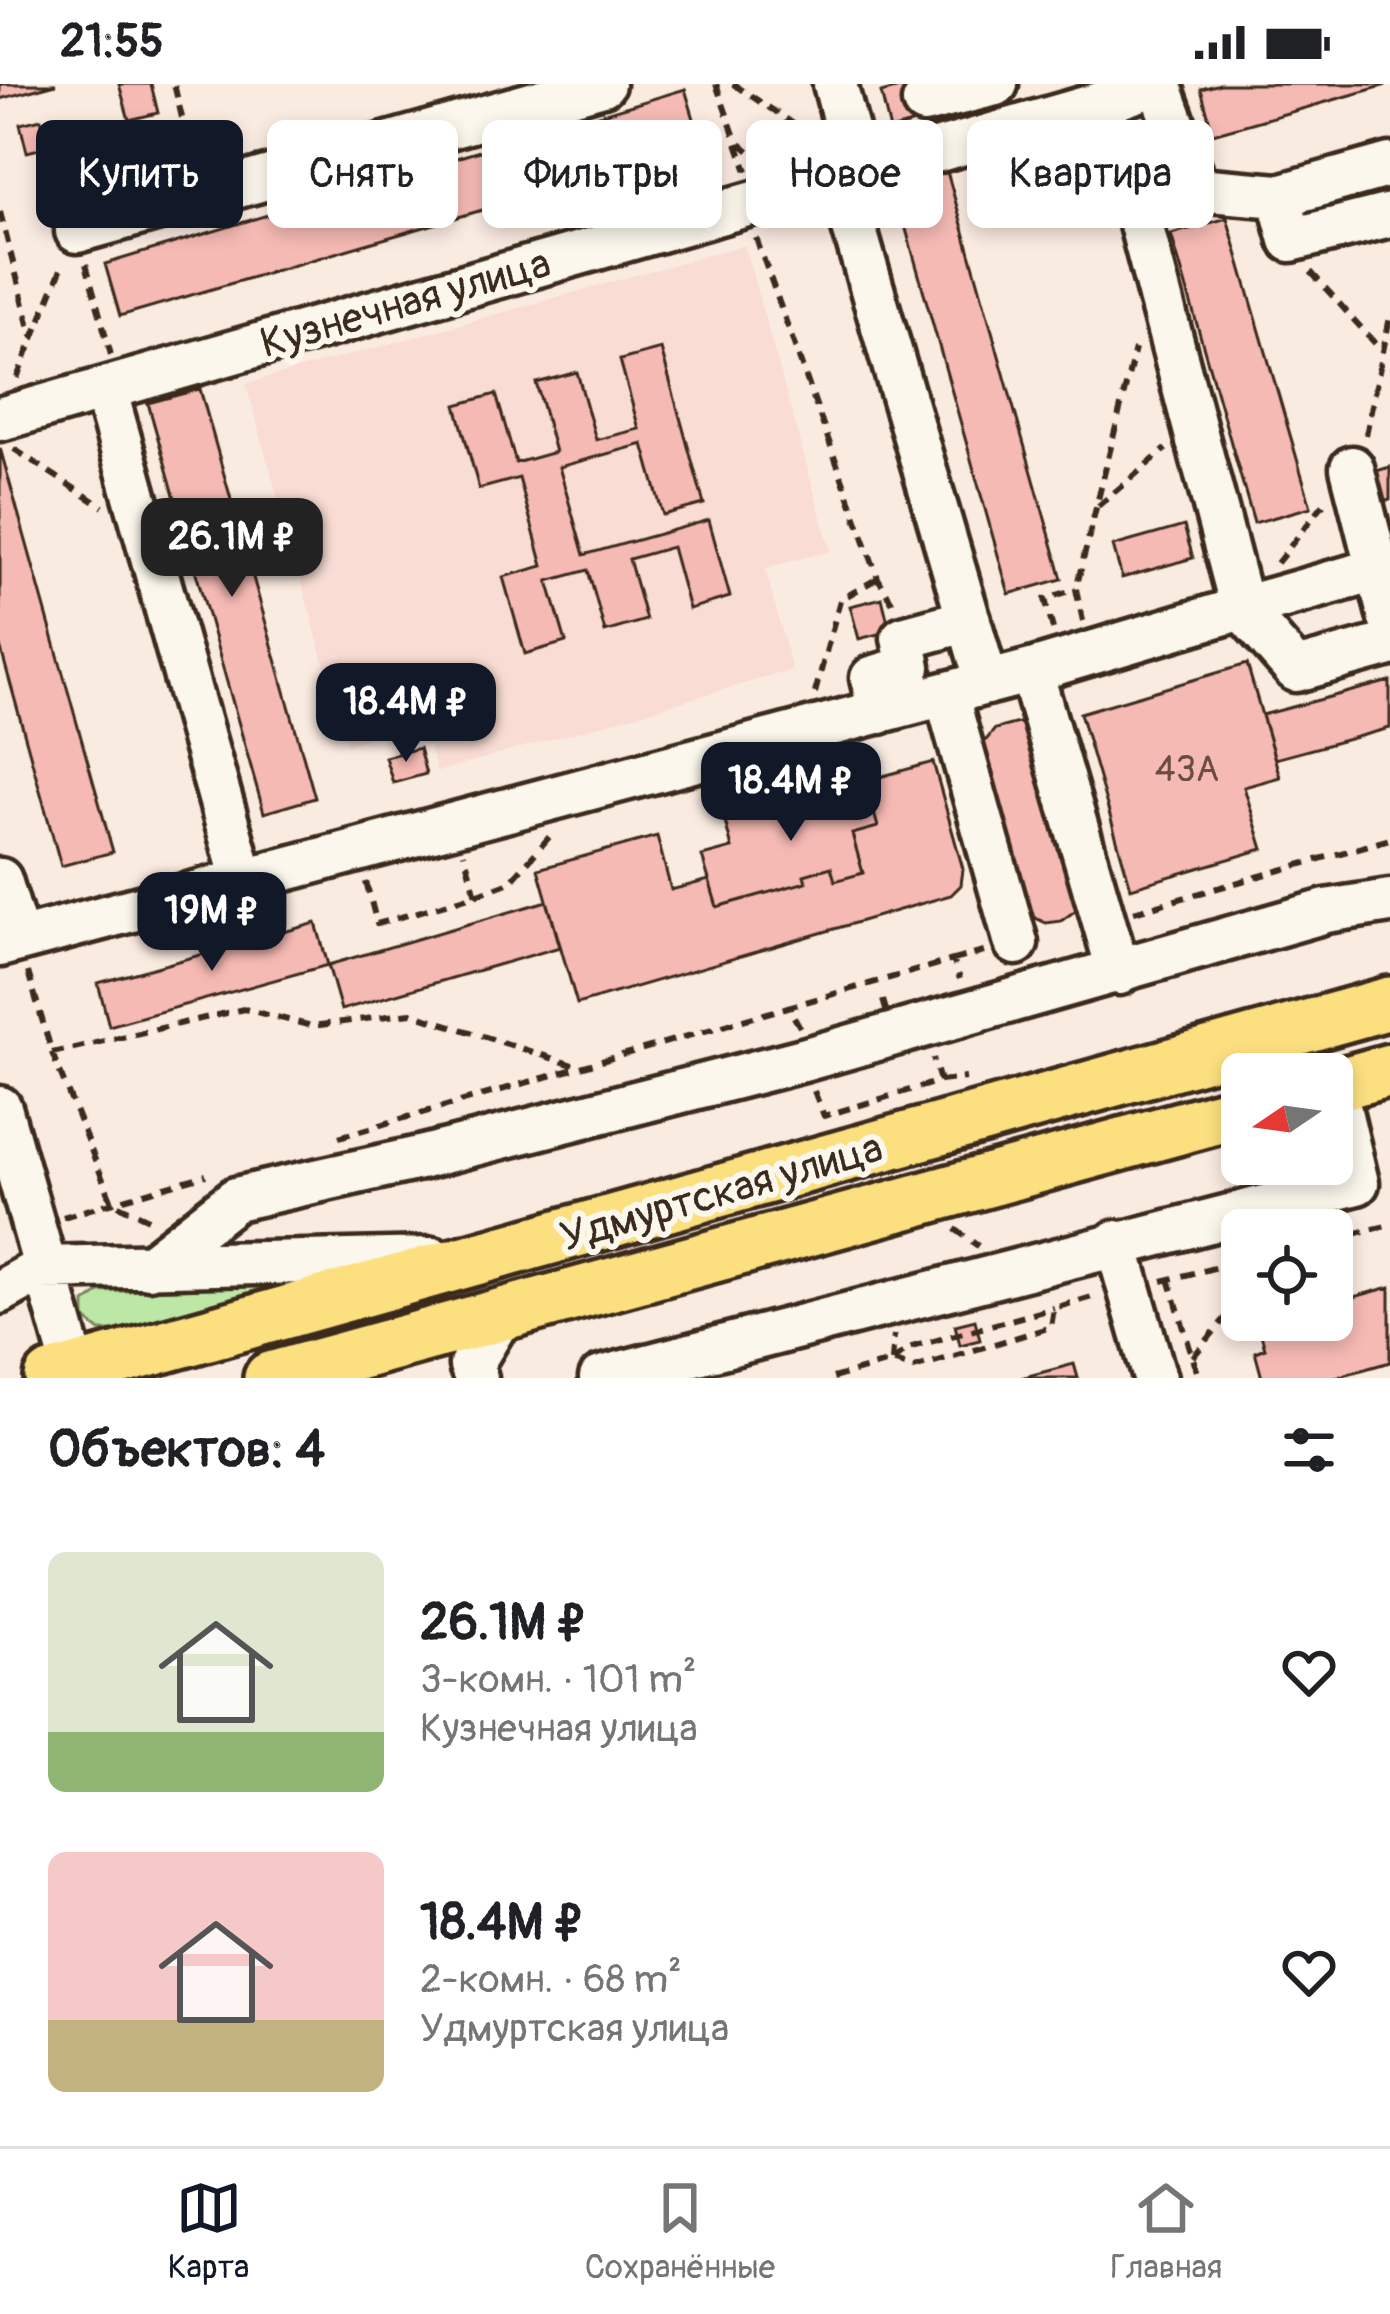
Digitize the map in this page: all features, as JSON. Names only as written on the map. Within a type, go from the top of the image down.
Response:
[{"type":"main road","name":"Удмуртская улица","points":[[68,1376],[1390,1004]]},
{"type":"main road","points":[[1353,1080],[1390,1070]]},
{"type":"main road","name":"Удмуртская улица","points":[[270,1378],[1221,1117]]},
{"type":"main road","points":[[405,1378],[502,1314]]},
{"type":"street","points":[[243,185],[603,84]]},
{"type":"street","points":[[836,84],[837,120]]},
{"type":"street","points":[[923,102],[996,84]]},
{"type":"street","points":[[1157,84],[1171,120]]},
{"type":"street","name":"Кузнечная улица","points":[[943,148],[1157,84]]},
{"type":"street","points":[[1100,104],[1106,120]]},
{"type":"street","points":[[1214,190],[1279,196],[1390,165]]},
{"type":"street","points":[[1279,196],[1291,240],[1390,215]]},
{"type":"street","name":"Кузнечная улица","points":[[9,415],[108,372],[745,202]]},
{"type":"street","points":[[77,231],[88,228]]},
{"type":"street","points":[[857,228],[987,683]]},
{"type":"street","points":[[1141,228],[1242,608],[1296,670],[1390,644]]},
{"type":"street","points":[[108,372],[145,528],[243,880]]},
{"type":"street","points":[[1352,468],[1384,568],[1390,618]]},
{"type":"street","points":[[0,880],[9,943],[987,683],[1384,568]]},
{"type":"street","points":[[880,712],[872,678],[909,667],[903,638],[969,620]]},
{"type":"street","points":[[1061,662],[1119,973]]},
{"type":"street","points":[[946,694],[1016,943]]},
{"type":"street","points":[[149,1267],[236,1199],[424,1157],[1119,973],[1326,911],[1390,901]]},
{"type":"street","points":[[2,1126],[68,1376]]},
{"type":"street","points":[[601,1378],[1374,1179],[1353,1131]]},
{"type":"street","points":[[1116,1242],[1155,1378]]},
{"type":"street","points":[[0,1292],[43,1268],[482,1258]]},
{"type":"street","points":[[476,1378],[471,1365],[502,1314]]},
{"type":"path","points":[[174,84],[183,120]]},
{"type":"path","points":[[733,84],[781,120]]},
{"type":"path","points":[[745,202],[784,328],[878,578],[913,635]]},
{"type":"path","points":[[0,212],[33,339]]},
{"type":"path","points":[[77,231],[108,372]]},
{"type":"path","points":[[77,231],[33,339],[9,415],[71,489],[145,528]]},
{"type":"path","points":[[1291,240],[1299,260],[1381,350]]},
{"type":"path","points":[[1061,662],[1137,344]]},
{"type":"path","points":[[1096,508],[1194,426]]},
{"type":"path","points":[[813,704],[840,600],[878,578]]},
{"type":"path","points":[[1061,662],[1045,599],[1076,590]]},
{"type":"path","points":[[356,850],[377,925],[510,882],[553,833],[551,799]]},
{"type":"path","points":[[455,824],[476,895]]},
{"type":"path","points":[[1107,920],[1390,839]]},
{"type":"path","points":[[9,943],[112,1202]]},
{"type":"path","points":[[334,1138],[953,960],[963,991]]},
{"type":"path","points":[[878,981],[889,1021]]},
{"type":"path","points":[[788,1007],[804,1034]]},
{"type":"path","points":[[52,1053],[244,1009],[312,1026],[411,1013],[579,1067]]},
{"type":"path","points":[[32,1226],[223,1170]]},
{"type":"path","points":[[1353,1234],[1390,1225]]},
{"type":"path","points":[[833,1378],[892,1361],[908,1348],[1221,1266]]},
{"type":"path","points":[[1131,1288],[1192,1357],[1199,1378]]},
{"type":"path","points":[[892,1361],[914,1368],[1051,1327],[1054,1308]]},
{"type":"path","points":[[1192,1357],[1221,1323]]},
{"type":"shaded area","points":[[744,245],[831,551],[765,568],[792,670],[437,772],[429,746],[423,746],[418,735],[387,733],[347,745],[246,384]]},
{"type":"green space","points":[[275,1285],[117,1331],[100,1331],[85,1319],[85,1303],[100,1292]]},
{"type":"building","points":[[0,84],[56,84],[0,99]]},
{"type":"building","points":[[119,84],[151,84],[158,113],[129,120]]},
{"type":"building","points":[[1220,84],[1390,84],[1214,134],[1214,120],[1209,120],[1201,89]]},
{"type":"building","points":[[910,85],[919,120],[888,120],[881,93]]},
{"type":"building","points":[[685,89],[694,120],[593,120]]},
{"type":"building","points":[[36,120],[36,150],[27,152],[20,124]]},
{"type":"building","points":[[482,150],[482,210],[458,217],[458,157]]},
{"type":"building","points":[[943,169],[1062,579],[1009,594],[906,228],[943,228]]},
{"type":"building","points":[[267,215],[267,228],[421,228],[120,316],[105,264],[224,228],[243,228],[243,222]]},
{"type":"building","points":[[1227,218],[1311,507],[1254,523],[1171,234],[1214,228],[1214,222]]},
{"type":"building","points":[[661,349],[704,504],[663,515],[643,444],[559,467],[584,555],[709,520],[730,597],[689,609],[672,547],[629,559],[646,620],[605,632],[588,570],[548,581],[566,642],[525,654],[503,577],[543,566],[519,478],[479,489],[456,405],[496,394],[516,463],[555,452],[536,383],[577,372],[596,440],[639,429],[620,360]]},
{"type":"building","points":[[200,389],[315,798],[264,813],[148,403]]},
{"type":"building","points":[[0,448],[113,852],[61,866],[0,646]]},
{"type":"building","points":[[1390,467],[1390,500],[1378,504],[1369,473]]},
{"type":"building","points":[[1184,526],[1193,558],[1122,578],[1113,546]]},
{"type":"building","points":[[882,598],[890,631],[859,639],[850,606]]},
{"type":"building","points":[[1247,664],[1280,777],[1244,787],[1263,849],[1131,888],[1080,713]]},
{"type":"building","points":[[1390,681],[1390,728],[1275,759],[1262,715]]},
{"type":"building","points":[[1018,723],[1029,726],[1079,908],[1061,921],[1046,923],[1027,914],[982,745],[995,729]]},
{"type":"building","points":[[419,748],[426,774],[393,783],[385,757]]},
{"type":"building","points":[[933,762],[963,869],[961,885],[951,895],[577,1004],[538,869],[657,836],[671,890],[709,880],[717,907],[806,882],[804,875],[831,867],[835,881],[863,873],[852,834],[878,827],[865,781]]},
{"type":"building","points":[[865,781],[878,827],[852,834],[863,873],[835,881],[831,867],[804,875],[806,882],[717,907],[702,856],[732,848],[725,821]]},
{"type":"building","points":[[547,901],[560,947],[341,1010],[328,965]]},
{"type":"building","points":[[316,923],[328,965],[109,1026],[98,983]]},
{"type":"building","points":[[1390,1287],[1390,1362],[1333,1378],[1262,1378],[1255,1352],[1265,1348],[1263,1341],[1353,1341],[1353,1297]]},
{"type":"building","points":[[975,1320],[980,1340],[960,1345],[955,1325]]},
{"type":"building","points":[[1074,1364],[1078,1378],[1021,1378],[1032,1375]]}]
